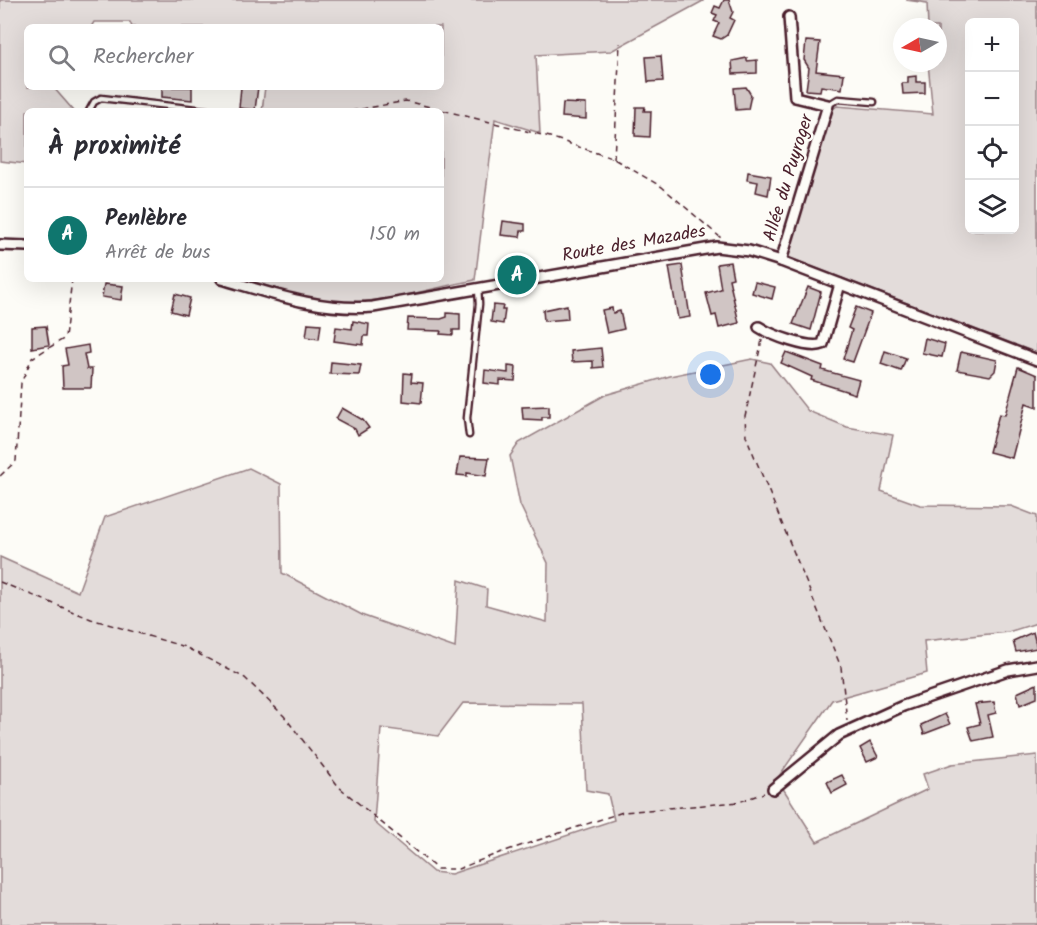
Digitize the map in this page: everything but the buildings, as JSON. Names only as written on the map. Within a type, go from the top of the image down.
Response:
[{"type":"street","points":[[789,17],[795,97],[828,105]]},
{"type":"street","name":"Allée du Puyroger","points":[[781,261],[828,105]]},
{"type":"street","points":[[0,245],[24,246]]},
{"type":"street","name":"Route des Mazades","points":[[232,282],[305,303],[342,309],[373,307],[717,247],[733,248],[781,261],[1037,360]]},
{"type":"street","points":[[762,329],[812,346],[823,344],[840,284]]},
{"type":"street","points":[[773,789],[811,756],[848,731],[903,706],[1008,670],[1037,665]]},
{"type":"lane","points":[[91,108],[94,102],[101,98],[187,108]]},
{"type":"lane","points":[[828,105],[838,99],[874,102]]},
{"type":"lane","points":[[469,435],[466,418],[479,304],[478,287]]},
{"type":"path","points":[[614,159],[620,43]]},
{"type":"path","points":[[368,108],[406,101],[434,108]]},
{"type":"path","points":[[444,110],[550,137],[614,159],[662,187],[733,248]]},
{"type":"path","points":[[0,476],[16,461],[21,383],[32,358],[65,338],[72,282]]},
{"type":"path","points":[[762,329],[745,416],[746,436],[842,667],[848,731]]},
{"type":"path","points":[[0,582],[91,620],[185,647],[245,678],[284,716],[339,787],[437,869],[458,869],[623,812],[739,802],[773,789]]},
{"type":"shaded area","points":[[0,0],[703,1],[611,51],[536,55],[540,133],[495,119],[475,280],[390,298],[356,302],[303,297],[255,282],[444,282],[444,108],[262,108],[265,90],[444,90],[444,24],[94,22],[93,24],[24,24],[24,90],[56,90],[71,108],[24,108],[24,164],[0,161]]},
{"type":"shaded area","points":[[906,0],[1037,0],[1037,353],[787,257],[833,109],[837,106],[933,114],[929,72],[947,72],[947,18],[928,18],[927,3]]},
{"type":"shaded area","points":[[752,359],[770,363],[808,411],[847,427],[893,435],[881,491],[920,505],[1011,506],[1037,516],[1037,623],[1008,632],[924,641],[927,673],[832,700],[777,779],[817,842],[928,789],[923,774],[952,764],[1037,755],[1037,924],[0,925],[0,557],[78,592],[105,517],[249,468],[281,484],[282,573],[364,616],[455,648],[459,580],[487,589],[486,605],[547,622],[548,563],[520,505],[510,456],[519,443],[605,395],[670,376]],"holes":[[[463,703],[582,704],[586,790],[608,794],[614,820],[451,874],[433,872],[374,822],[381,728],[438,736]]]},
{"type":"place","name":"Penlèbre","points":[[517,275]]}]
